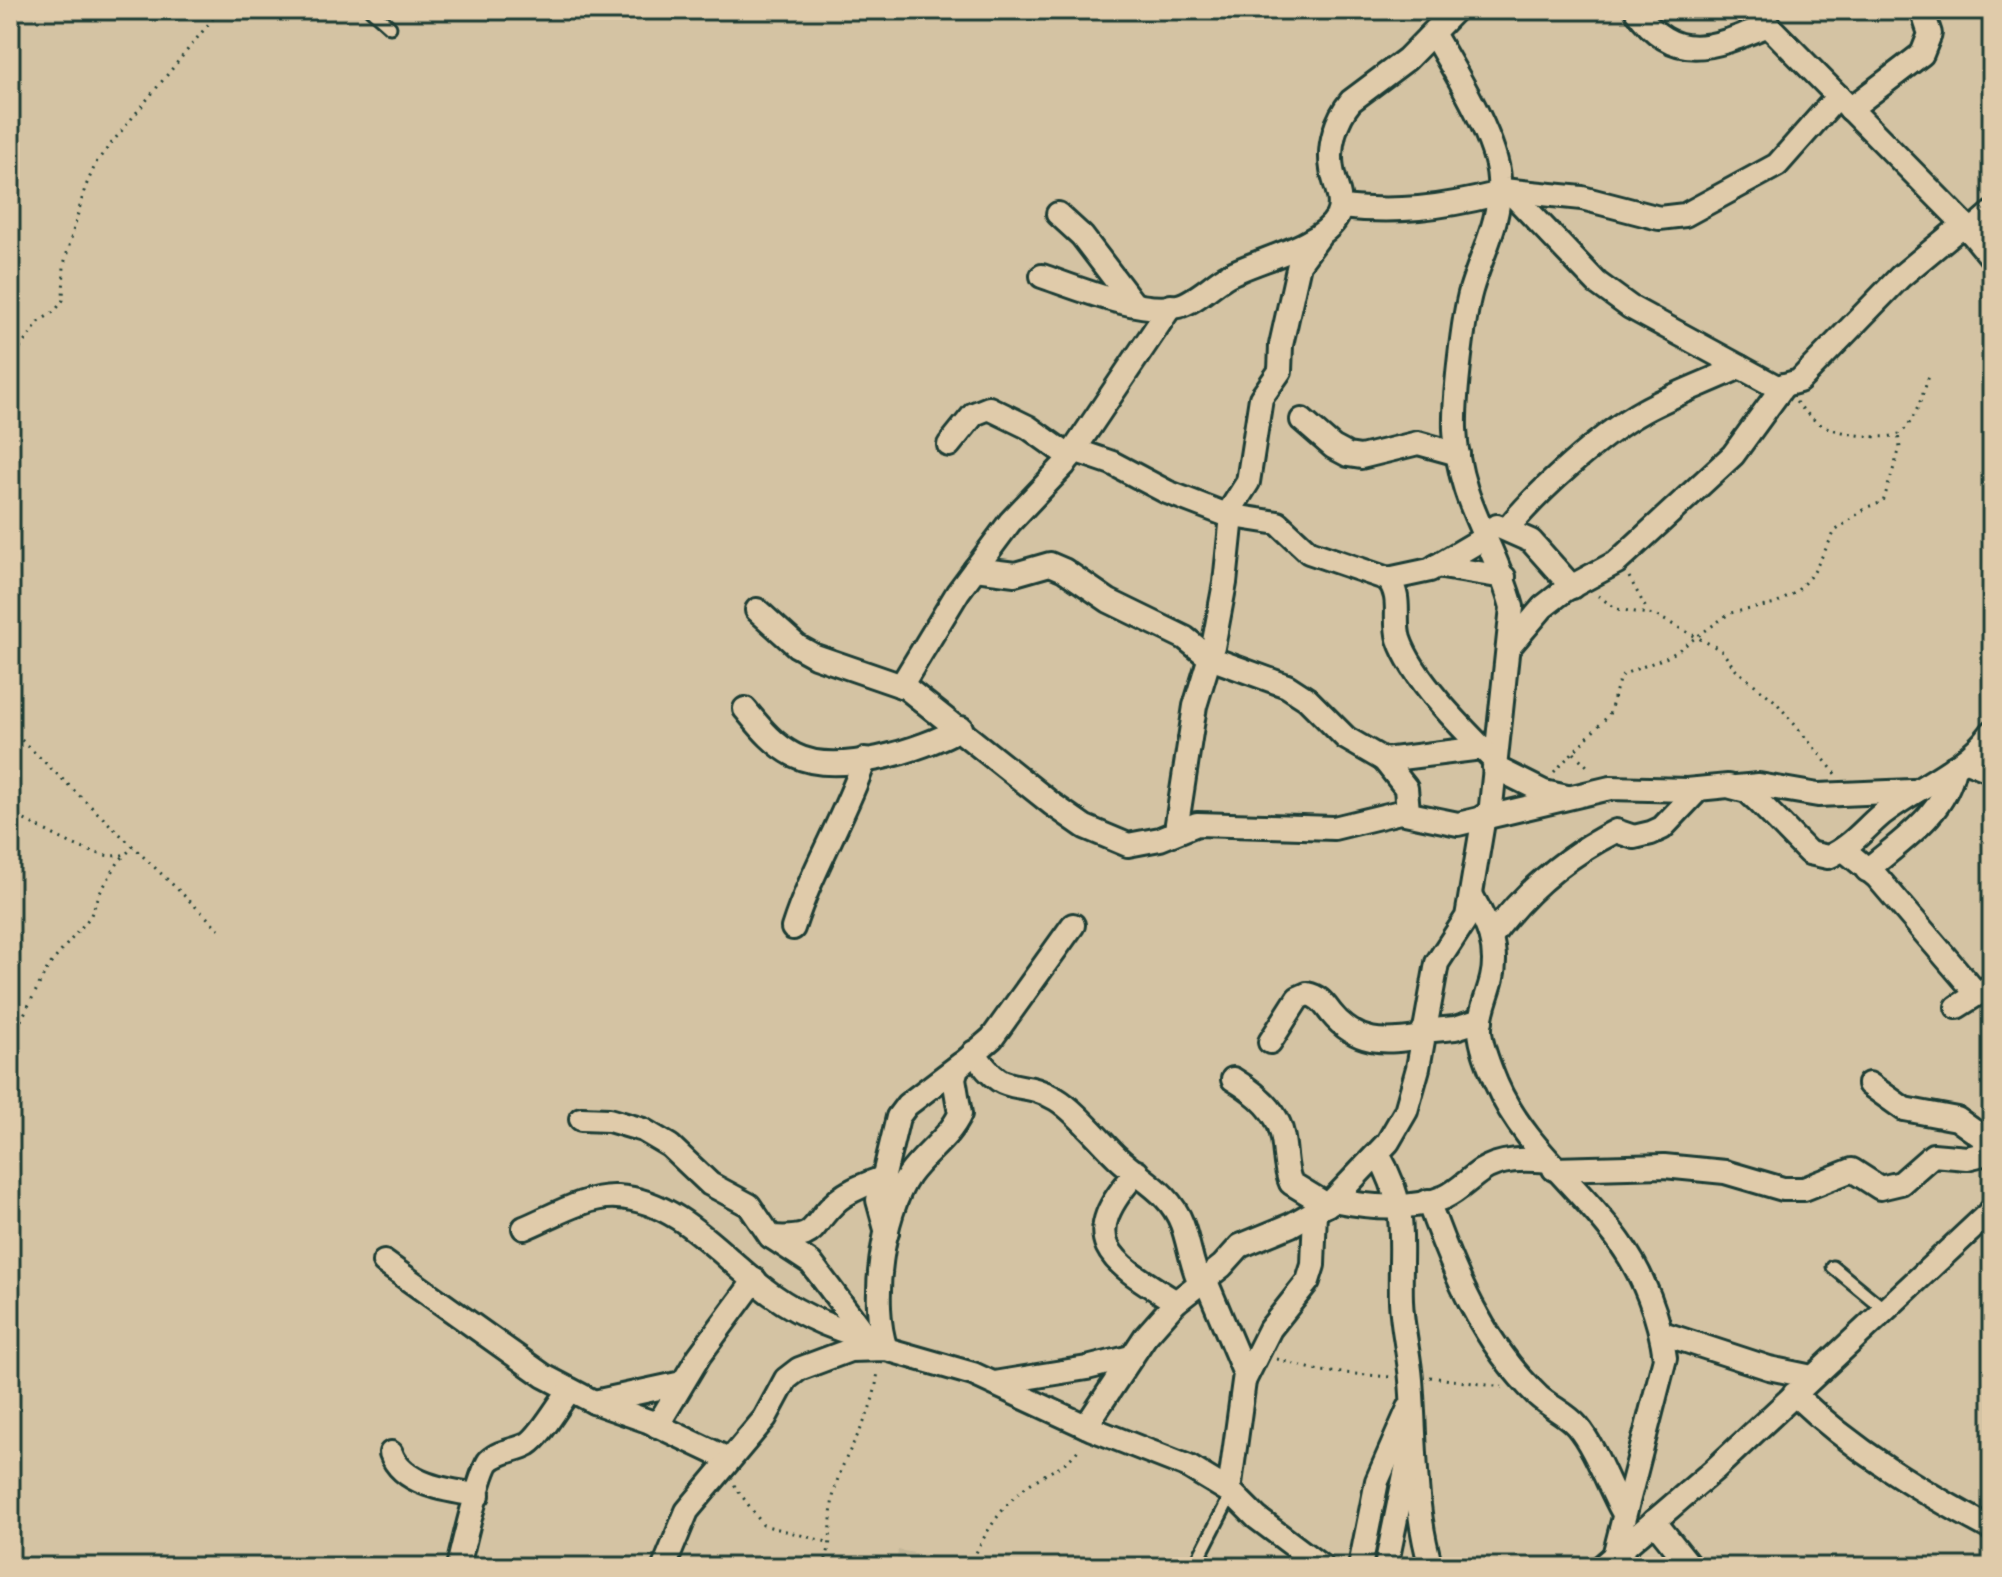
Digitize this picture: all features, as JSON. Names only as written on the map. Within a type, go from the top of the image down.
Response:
[{"type":"street","points":[[1176,830],[1195,706],[1210,658],[1225,583],[1230,516],[1248,482],[1256,411],[1280,371],[1281,345],[1299,264],[1337,218],[1340,207],[1331,157],[1341,114],[1351,101],[1434,35],[1455,10]]},
{"type":"street","points":[[1636,10],[1670,43],[1693,49],[1716,45],[1760,18],[1967,228],[1992,258]]},
{"type":"street","points":[[1340,207],[1390,212],[1426,210],[1501,191],[1582,198],[1659,218],[1685,215],[1777,165],[1844,102],[1922,54],[1930,34],[1922,10]]},
{"type":"street","points":[[1089,1428],[1131,1357],[1177,1301],[1240,1246],[1325,1205],[1378,1154],[1406,1111],[1437,963],[1467,917],[1473,898],[1487,816],[1490,759],[1510,646],[1512,607],[1504,577],[1461,486],[1455,427],[1470,292],[1493,234],[1501,191],[1490,146],[1465,90],[1434,35]]},
{"type":"street","points":[[1501,191],[1597,283],[1630,307],[1781,390]]},
{"type":"street","points":[[1510,646],[1543,607],[1617,562],[1733,455],[1781,390],[1799,381],[1900,277],[1992,213]]},
{"type":"street","points":[[1058,214],[1082,236],[1133,303]]},
{"type":"street","points":[[1042,276],[1133,303],[1178,306],[1227,276],[1325,230]]},
{"type":"street","points":[[1274,256],[1292,292]]},
{"type":"street","points":[[901,686],[975,569],[1010,522],[1050,484],[1171,306]]},
{"type":"street","points":[[1507,529],[1519,513],[1603,439],[1642,412],[1740,367]]},
{"type":"street","points":[[949,445],[974,414],[989,408],[1072,454],[1112,463],[1167,492],[1230,516],[1278,523],[1309,552],[1388,579],[1411,576],[1436,566],[1484,538]]},
{"type":"street","points":[[1302,420],[1333,447],[1348,455],[1361,457],[1418,443],[1458,454]]},
{"type":"street","points":[[1474,515],[1531,541],[1575,585]]},
{"type":"street","points":[[975,569],[1015,574],[1050,564],[1109,601],[1185,638],[1210,658],[1287,686],[1307,699],[1346,738],[1384,760],[1406,788],[1408,812]]},
{"type":"street","points":[[1436,566],[1504,577]]},
{"type":"street","points":[[1388,579],[1395,588],[1399,638],[1413,665],[1490,759],[1542,791],[1568,798]]},
{"type":"street","points":[[757,610],[797,646],[815,656],[901,686],[961,728],[1005,768],[1085,827],[1128,845],[1160,839],[1197,824],[1334,828],[1408,812],[1458,824],[1610,788],[1699,789],[1759,785],[1818,795],[1914,791]]},
{"type":"street","points":[[745,709],[772,741],[795,756],[828,763],[910,751],[961,728]]},
{"type":"street","points":[[1731,787],[1747,791],[1809,853],[1828,857],[1843,849],[1914,791],[1959,763],[1992,732]]},
{"type":"street","points":[[793,928],[808,880],[852,798],[865,759]]},
{"type":"street","points":[[1384,760],[1490,759]]},
{"type":"street","points":[[1959,763],[1992,771]]},
{"type":"street","points":[[1867,870],[1940,804],[1951,787],[1959,763]]},
{"type":"street","points":[[1491,937],[1518,903],[1566,860],[1616,831],[1634,837],[1662,828],[1699,789]]},
{"type":"street","points":[[1843,849],[1984,990],[1957,1007]]},
{"type":"street","points":[[1473,898],[1491,937],[1493,976],[1480,1033],[1497,1086],[1551,1165],[1624,1249],[1662,1333],[1665,1358],[1607,1562]]},
{"type":"street","points":[[887,1234],[880,1218],[878,1200],[898,1117],[907,1105],[992,1038],[1073,925]]},
{"type":"street","points":[[1270,1042],[1298,998],[1307,994],[1318,997],[1340,1024],[1362,1039],[1388,1043],[1481,1020]]},
{"type":"street","points":[[968,1058],[991,1077],[1012,1086],[1042,1092],[1062,1102],[1121,1161],[1152,1183],[1176,1213],[1202,1281],[1241,1360],[1245,1379],[1231,1492]]},
{"type":"street","points":[[879,1344],[879,1292],[887,1234],[898,1193],[960,1114],[954,1078],[968,1058]]},
{"type":"street","points":[[1233,1079],[1264,1102],[1273,1114],[1282,1131],[1291,1183],[1325,1205],[1428,1201],[1447,1196],[1484,1168],[1506,1161],[1551,1165],[1664,1166],[1725,1172],[1783,1189],[1804,1189],[1852,1170],[1880,1188],[1901,1183],[1933,1155],[1967,1158],[1992,1152]]},
{"type":"street","points":[[1869,1084],[1904,1109],[1957,1119],[1992,1144]]},
{"type":"street","points":[[581,1119],[609,1120],[643,1130],[670,1146],[710,1184],[749,1205],[770,1236],[811,1263],[879,1344]]},
{"type":"street","points":[[1378,1154],[1400,1204],[1401,1303],[1411,1376],[1413,1442],[1421,1516],[1431,1567]]},
{"type":"street","points":[[1137,1172],[1108,1210],[1101,1235],[1109,1251],[1177,1301],[1222,1319]]},
{"type":"street","points":[[770,1236],[803,1236],[820,1225],[836,1202],[846,1194],[884,1177]]},
{"type":"street","points":[[524,1228],[599,1199],[616,1196],[639,1201],[682,1223],[807,1317],[973,1374],[1089,1428],[1189,1467],[1231,1492],[1257,1518],[1322,1567]]},
{"type":"street","points":[[1428,1201],[1452,1269],[1492,1340],[1532,1389],[1577,1426],[1623,1512]]},
{"type":"street","points":[[1245,1379],[1270,1329],[1308,1281],[1325,1205]]},
{"type":"street","points":[[1607,1562],[1992,1210]]},
{"type":"street","points":[[384,1262],[544,1376],[594,1402],[657,1426],[725,1462]]},
{"type":"street","points":[[657,1426],[682,1383],[755,1280]]},
{"type":"street","points":[[1662,1333],[1769,1368],[1812,1377]]},
{"type":"street","points":[[664,1567],[687,1511],[765,1418],[786,1379],[799,1369],[850,1350],[879,1344]]},
{"type":"street","points":[[994,1383],[1131,1357]]},
{"type":"street","points":[[594,1402],[682,1383]]},
{"type":"street","points":[[458,1567],[478,1495],[479,1474],[489,1460],[529,1443],[570,1390]]},
{"type":"street","points":[[1794,1394],[1835,1434],[1865,1455],[1992,1529]]},
{"type":"street","points":[[1360,1567],[1377,1481],[1412,1403]]},
{"type":"street","points":[[1386,1567],[1413,1442]]},
{"type":"street","points":[[391,1453],[394,1461],[417,1479],[436,1487],[478,1495]]},
{"type":"street","points":[[1654,1521],[1691,1567]]},
{"type":"lane","points":[[371,10],[390,27]]},
{"type":"lane","points":[[1833,1267],[1884,1309]]},
{"type":"lane","points":[[1194,1567],[1231,1492]]},
{"type":"path","points":[[10,361],[40,321],[60,306],[70,240],[97,161],[220,10]]},
{"type":"path","points":[[1781,390],[1818,423],[1834,431],[1889,437],[1898,434],[1912,417],[1929,376]]},
{"type":"path","points":[[1542,791],[1561,760],[1582,745],[1609,715],[1619,680],[1624,674],[1670,656],[1730,613],[1776,604],[1796,592],[1814,572],[1835,531],[1867,507],[1883,502],[1900,448],[1898,434]]},
{"type":"path","points":[[1617,562],[1640,593],[1648,612]]},
{"type":"path","points":[[1575,585],[1617,609],[1648,612],[1721,650],[1736,670],[1775,701],[1856,795]]},
{"type":"path","points":[[10,729],[219,929]]},
{"type":"path","points":[[10,814],[100,854],[118,856],[133,847]]},
{"type":"path","points":[[10,1042],[48,967],[90,917],[101,891],[133,847]]},
{"type":"path","points":[[822,1567],[829,1556],[835,1489],[873,1404],[879,1344]]},
{"type":"path","points":[[1262,1347],[1278,1360],[1296,1367],[1363,1376],[1411,1376],[1532,1389]]},
{"type":"path","points":[[970,1567],[987,1533],[1023,1490],[1066,1465],[1089,1428]]},
{"type":"path","points":[[725,1462],[745,1505],[763,1525],[829,1542]]},
{"type":"shaded area","points":[[898,1550],[989,1567],[896,1567]]}]
